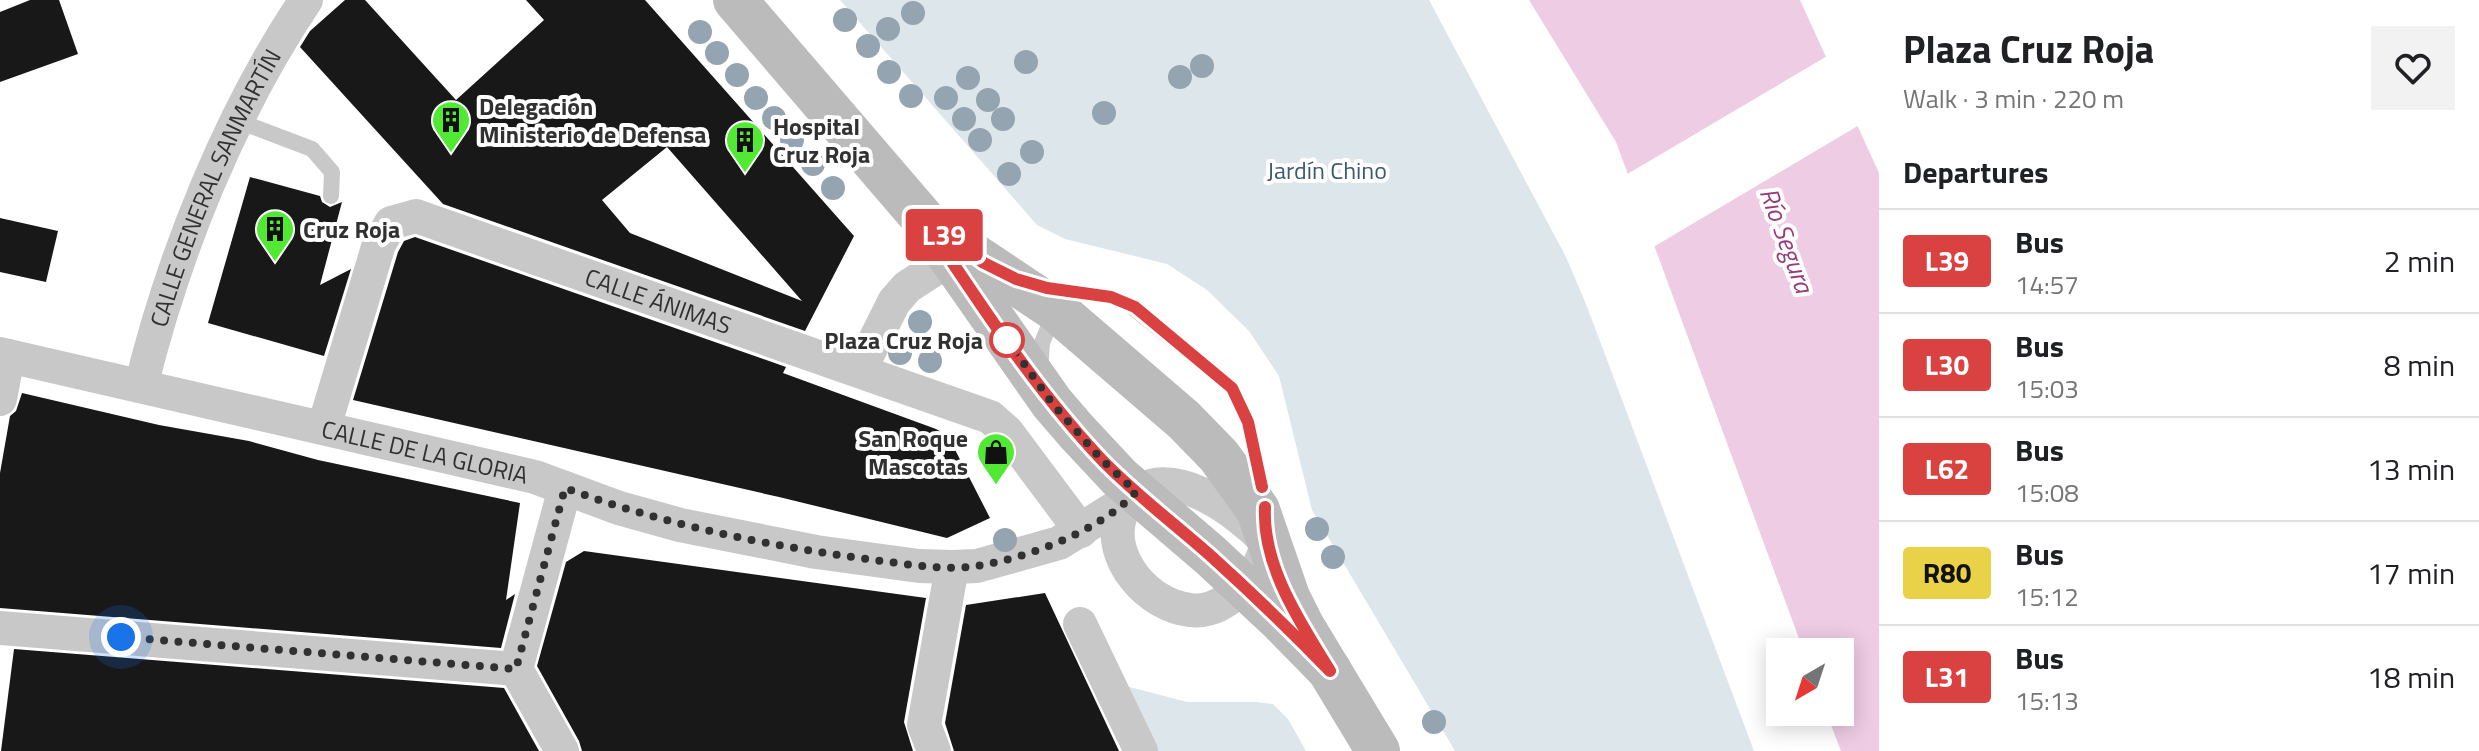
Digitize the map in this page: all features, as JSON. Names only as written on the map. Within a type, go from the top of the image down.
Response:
[{"type":"main road","points":[[735,0],[924,220],[1046,394],[1132,496],[1243,586],[1319,659]]},
{"type":"main road","points":[[924,220],[1002,273],[1070,302],[1206,442],[1258,510],[1288,597],[1319,659],[1378,751]]},
{"type":"street","name":"CALLE GENERAL SANMARTÍN","points":[[141,386],[151,344],[189,232],[263,70],[306,0]]},
{"type":"street","name":"CALLE ÁNIMAS","points":[[324,427],[379,244],[391,223],[416,216],[990,417],[1007,432],[1081,531]]},
{"type":"street","points":[[860,370],[894,302],[907,287],[950,259]]},
{"type":"street","name":"CALLE DE LA GLORIA","points":[[4,355],[535,477],[619,508],[665,521],[759,542],[919,566],[977,566],[1059,543],[1132,496]]},
{"type":"street","points":[[0,399],[4,355]]},
{"type":"street","points":[[1199,610],[1219,605],[1243,586],[1261,564],[1266,536],[1194,489],[1167,484],[1132,496],[1120,517],[1119,545],[1131,574],[1163,601],[1189,610],[1221,613],[1261,625],[1319,659]]},
{"type":"street","points":[[562,751],[516,669],[565,488]]},
{"type":"street","points":[[934,751],[924,725],[952,567]]},
{"type":"street","points":[[1080,624],[1141,751]]},
{"type":"street","points":[[0,628],[516,669]]},
{"type":"lane","points":[[238,121],[312,149],[332,172],[331,196]]},
{"type":"lane","points":[[1046,394],[1041,380],[1040,355],[1046,330],[1070,302],[1111,297],[1135,307],[1232,388],[1248,422],[1257,457],[1266,536]]},
{"type":"green space","name":"Jardín Chino","points":[[840,0],[1429,0],[1566,257],[1754,751],[1455,751],[1312,510],[1279,376],[1249,331],[1207,290],[1167,264],[1065,239],[1037,225]]},
{"type":"green space","points":[[1122,685],[1187,702],[1273,704],[1288,719],[1306,751],[1156,751]]},
{"type":"water","name":"Río Segura","points":[[1529,0],[1800,0],[1879,173],[1879,751],[1841,751],[1831,726],[1854,726],[1854,638],[1799,638],[1616,142]]},
{"type":"pier","points":[[1829,55],[1861,124],[1650,249],[1624,176]]},
{"type":"building","points":[[30,0],[59,0],[78,54],[0,82],[0,12]]},
{"type":"building","points":[[345,0],[365,0],[456,100],[544,20],[526,0],[645,0],[854,236],[805,331],[443,204],[300,47],[310,31]],"holes":[[[667,147],[802,301],[630,233],[602,200]]]},
{"type":"building","name":"Cruz Roja","points":[[250,177],[320,196],[322,202],[330,207],[342,202],[320,285],[351,269],[324,356],[208,323]]},
{"type":"building","points":[[0,218],[58,231],[46,282],[0,272]]},
{"type":"building","points":[[415,237],[786,367],[783,373],[936,429],[948,436],[990,518],[947,538],[353,400],[398,252],[404,241]]},
{"type":"building","points":[[22,393],[520,503],[506,600],[515,594],[501,648],[0,608],[0,473],[10,416],[16,411]]},
{"type":"building","points":[[584,551],[926,598],[904,722],[913,751],[582,751],[537,666],[566,562]]},
{"type":"building","points":[[1045,593],[1119,751],[954,751],[945,723],[966,605]]},
{"type":"building","points":[[14,649],[504,688],[539,751],[1,751]]},
{"type":"bus line","name":"L39","points":[[1262,487],[1248,422],[1232,388],[1135,307],[1111,297],[1047,288],[1016,279],[984,263],[924,220],[1052,403],[1101,459],[1210,555],[1330,671],[1303,627],[1275,566],[1264,529],[1265,507]]},
{"type":"place","name":"Delegación Ministerio de Defensa","points":[[451,154]]},
{"type":"place","name":"Hospital Cruz Roja","points":[[745,174]]},
{"type":"place","name":"Cruz Roja","points":[[275,263]]},
{"type":"place","name":"Plaza Cruz Roja","points":[[1007,340]]},
{"type":"place","name":"San Roque Mascotas","points":[[996,486]]},
{"type":"route","points":[[121,637],[516,669],[565,488],[619,508],[680,525],[816,552],[919,566],[977,566],[1059,543],[1136,492],[1101,459],[1052,403],[1007,340]]}]
